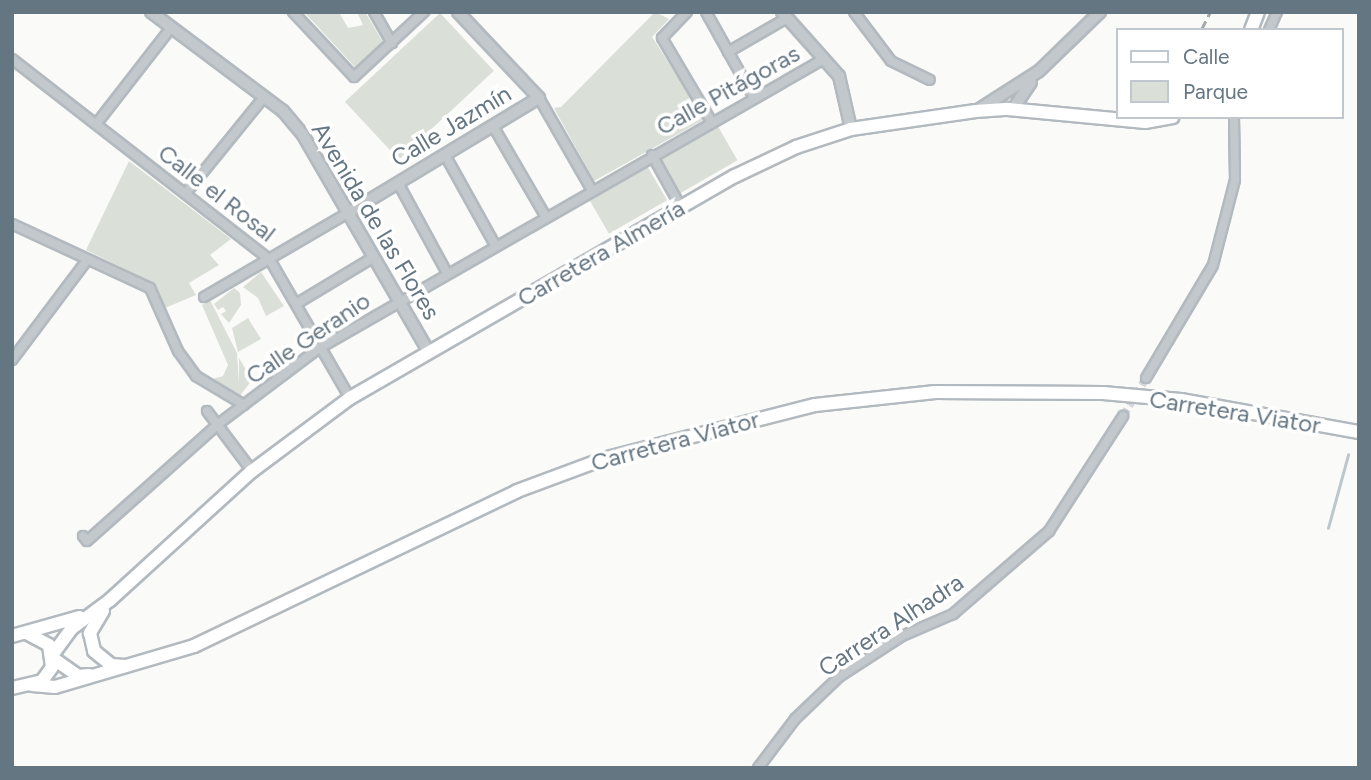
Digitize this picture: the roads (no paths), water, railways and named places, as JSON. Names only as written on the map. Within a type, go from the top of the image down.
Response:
[{"type":"main road","name":"Carretera Almería","points":[[110,600],[252,471],[350,398],[681,207],[796,147],[852,129],[976,111],[1011,109],[1129,121],[1151,119]]},
{"type":"main road","name":"Carretera Viator","points":[[12,688],[32,685],[55,687],[132,667],[194,646],[517,491],[603,458],[815,405],[935,392],[981,390],[1181,400],[1359,432]]},
{"type":"main road","points":[[110,600],[94,624],[91,642],[100,658],[111,665],[132,667]]},
{"type":"main road","points":[[18,635],[72,621],[110,600]]},
{"type":"main road","points":[[32,685],[47,677],[53,656],[71,629],[110,600]]},
{"type":"main road","points":[[18,635],[41,637],[53,656],[78,676],[107,674]]},
{"type":"street","name":"Avenida de las Flores","points":[[152,12],[264,97],[303,135],[428,351]]},
{"type":"street","points":[[293,12],[354,78],[424,12]]},
{"type":"street","points":[[374,12],[391,43]]},
{"type":"street","points":[[458,12],[539,98],[592,190]]},
{"type":"street","points":[[687,12],[662,38],[711,121]]},
{"type":"street","points":[[706,12],[753,96]]},
{"type":"street","points":[[854,12],[891,61],[930,80]]},
{"type":"street","points":[[1270,28],[1277,12]]},
{"type":"street","points":[[976,111],[1018,87],[1039,71],[1101,14]]},
{"type":"street","points":[[728,52],[784,15],[839,76],[852,129]]},
{"type":"street","points":[[97,123],[171,28]]},
{"type":"street","name":"Calle el Rosal","points":[[12,59],[270,260],[350,398]]},
{"type":"street","name":"Calle Pitágoras","points":[[652,155],[753,96],[824,59]]},
{"type":"street","points":[[1011,109],[1039,71]]},
{"type":"street","points":[[1038,111],[1029,97],[1039,71]]},
{"type":"street","points":[[1011,109],[1018,87]]},
{"type":"street","points":[[186,193],[264,97]]},
{"type":"street","name":"Calle Jazmín","points":[[204,298],[539,98]]},
{"type":"street","points":[[1146,378],[1208,281],[1235,180],[1234,119]]},
{"type":"street","points":[[493,127],[545,217]]},
{"type":"street","points":[[445,155],[495,245]]},
{"type":"street","points":[[652,155],[681,207]]},
{"type":"street","name":"Calle Geranio","points":[[83,536],[87,541],[217,425],[321,348],[652,155]]},
{"type":"street","points":[[398,183],[447,274]]},
{"type":"street","points":[[12,224],[150,288],[178,351],[197,376],[244,405]]},
{"type":"street","points":[[296,304],[374,257]]},
{"type":"street","points":[[12,360],[87,260]]},
{"type":"street","points":[[206,411],[252,471]]},
{"type":"street","name":"Carrera Alhadra","points":[[758,768],[795,719],[839,677],[902,636],[953,614],[1049,531],[1123,416]]},
{"type":"waterway","points":[[1328,528],[1348,455]]},
{"type":"tunnel","points":[[1123,416],[1146,378]]},
{"type":"railway","points":[[1202,28],[1210,12]]}]
